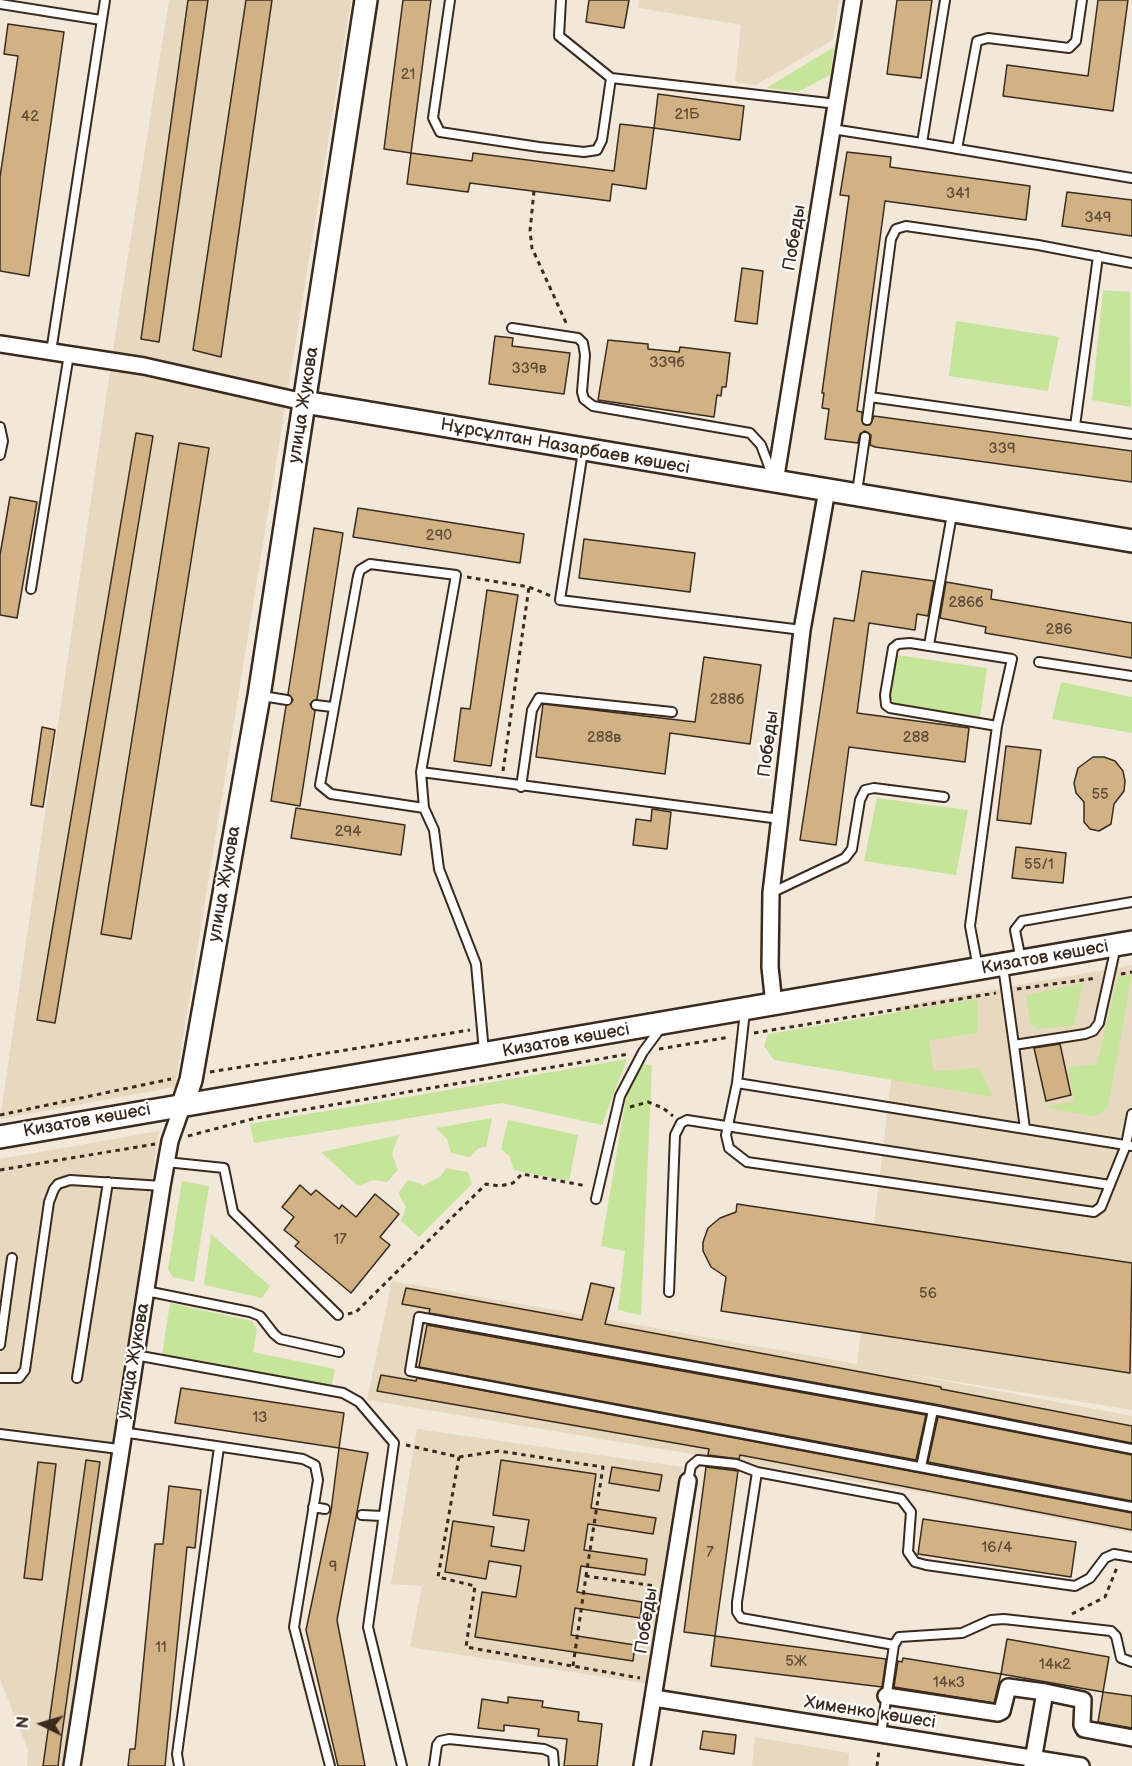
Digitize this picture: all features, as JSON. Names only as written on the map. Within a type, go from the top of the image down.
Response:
[{"type":"main road","name":"улица Жукова","points":[[183,1104],[192,1075],[259,696],[366,0]]},
{"type":"main road","name":"Нұрсұлтан Назарбаев көшесі","points":[[304,402],[1132,542]]},
{"type":"main road","name":"Кизатов көшесі","points":[[0,1137],[1124,944]]},
{"type":"street","name":"Победы","points":[[775,482],[853,0]]},
{"type":"street","name":"Нұрсұлтан Назарбаев көшесі","points":[[0,344],[144,366],[304,402]]},
{"type":"street","name":"Победы","points":[[774,1005],[770,967],[771,893],[802,630],[827,490]]},
{"type":"street","name":"улица Жукова","points":[[72,1766],[119,1449],[166,1162],[170,1141],[183,1104]]},
{"type":"street","name":"Победы","points":[[642,1766],[688,1481]]},
{"type":"street","points":[[886,1696],[998,1713],[1002,1711],[1008,1688],[1045,1692],[1083,1700],[1082,1725],[1084,1729],[1132,1738]]},
{"type":"street","points":[[1033,1762],[1045,1692]]},
{"type":"street","name":"Хименко көшесі","points":[[654,1698],[881,1734],[1033,1762],[1081,1766]]},
{"type":"lane","points":[[51,352],[105,0]]},
{"type":"lane","points":[[450,0],[433,118],[440,132],[539,147],[591,152],[597,150],[602,140],[611,78]]},
{"type":"lane","points":[[561,0],[559,36],[611,78],[837,104]]},
{"type":"lane","points":[[922,143],[945,0]]},
{"type":"lane","points":[[957,150],[977,41],[988,38],[1069,48],[1076,41],[1082,0]]},
{"type":"lane","points":[[0,4],[101,20]]},
{"type":"lane","points":[[832,129],[1132,178]]},
{"type":"lane","points":[[867,420],[891,238],[896,229],[906,226],[1038,245],[1132,263]]},
{"type":"lane","points":[[1075,426],[1098,256]]},
{"type":"lane","points":[[512,328],[573,336],[583,344],[585,350],[582,392],[587,403],[598,409],[750,433],[761,445],[775,482]]},
{"type":"lane","points":[[31,589],[69,354]]},
{"type":"lane","points":[[870,397],[1132,434]]},
{"type":"lane","points":[[0,427],[3,441],[0,455]]},
{"type":"lane","points":[[856,495],[864,437]]},
{"type":"lane","points":[[583,450],[560,600],[802,630]]},
{"type":"lane","points":[[929,645],[952,513]]},
{"type":"lane","points":[[424,808],[331,794],[322,789],[320,780],[332,707],[360,570],[365,565],[376,564],[456,575],[421,772],[424,808],[434,830],[439,869],[476,964],[484,1055]]},
{"type":"lane","points":[[978,969],[970,926],[997,726],[1012,659],[929,645],[903,643],[893,648],[885,695],[886,705],[894,709],[997,726]]},
{"type":"lane","points":[[1039,662],[1132,676]]},
{"type":"lane","points":[[259,696],[287,700]]},
{"type":"lane","points":[[521,787],[532,710],[539,698],[672,712]]},
{"type":"lane","points":[[316,705],[332,707]]},
{"type":"lane","points":[[421,772],[521,787],[780,819]]},
{"type":"lane","points":[[771,893],[845,858],[852,849],[860,800],[865,790],[874,788],[944,797]]},
{"type":"lane","points":[[1025,1129],[1005,991],[1012,963],[1015,930],[1022,921],[1132,902]]},
{"type":"lane","points":[[1014,1045],[1093,1031],[1099,1023],[1111,975],[1124,944]]},
{"type":"lane","points":[[745,1009],[737,1083],[726,1135],[729,1148],[741,1159],[753,1163],[1090,1212],[1099,1210],[1129,1145],[1132,1114]]},
{"type":"lane","points":[[596,1199],[620,1096],[643,1052],[663,1024]]},
{"type":"lane","points":[[737,1083],[1129,1145]]},
{"type":"lane","points":[[669,1292],[675,1136],[681,1123],[695,1119],[1110,1185]]},
{"type":"lane","points":[[166,1162],[224,1168],[233,1212],[338,1316]]},
{"type":"lane","points":[[0,1378],[19,1378],[25,1370],[49,1202],[58,1184],[70,1180],[162,1186]]},
{"type":"lane","points":[[77,1378],[108,1182]]},
{"type":"lane","points":[[0,1345],[12,1258]]},
{"type":"lane","points":[[146,1291],[250,1312],[260,1316],[274,1335],[280,1339],[339,1352]]},
{"type":"lane","points":[[1132,1449],[933,1410],[420,1317],[410,1371],[1132,1507]]},
{"type":"lane","points":[[135,1355],[343,1393],[359,1402],[394,1443],[382,1516],[368,1634],[402,1766]]},
{"type":"lane","points":[[921,1467],[933,1410]]},
{"type":"lane","points":[[122,1432],[312,1463],[318,1474],[294,1627],[330,1766]]},
{"type":"lane","points":[[0,1434],[119,1449]]},
{"type":"lane","points":[[179,1766],[177,1754],[219,1447]]},
{"type":"lane","points":[[688,1481],[691,1466],[698,1460],[736,1464],[757,1472],[901,1499],[911,1512],[908,1552],[915,1562],[926,1565],[1075,1586],[1090,1578],[1105,1558],[1122,1555],[1132,1557]]},
{"type":"lane","points":[[757,1472],[737,1602],[739,1615],[750,1621],[894,1645]]},
{"type":"lane","points":[[313,1507],[325,1509]]},
{"type":"lane","points":[[362,1515],[382,1516]]},
{"type":"lane","points":[[881,1734],[894,1645],[899,1638],[962,1633],[997,1619],[1055,1624],[1114,1633],[1121,1658],[1132,1662]]},
{"type":"lane","points":[[434,1766],[437,1745],[440,1741],[449,1739],[544,1749],[553,1753],[555,1766]]},
{"type":"path","points":[[534,191],[530,231],[532,248],[573,336]]},
{"type":"path","points":[[456,575],[529,587],[560,600]]},
{"type":"path","points":[[501,784],[529,587]]},
{"type":"path","points":[[0,1170],[170,1141],[256,1118],[1005,991],[1132,972]]},
{"type":"path","points":[[0,1115],[192,1075],[482,1028]]},
{"type":"path","points":[[615,1120],[631,1105],[648,1102],[663,1107],[681,1123]]},
{"type":"path","points":[[338,1316],[356,1312],[486,1184],[500,1186],[513,1183],[522,1174],[597,1188]]},
{"type":"path","points":[[394,1443],[459,1457],[499,1451],[603,1467],[573,1666]]},
{"type":"path","points":[[459,1457],[438,1577],[475,1586],[466,1647],[657,1681]]},
{"type":"path","points":[[1055,1624],[1105,1597],[1122,1555]]},
{"type":"path","points":[[586,1576],[672,1589]]},
{"type":"shaded area","points":[[169,0],[351,0],[175,1087],[0,1119],[115,337]]},
{"type":"shaded area","points":[[639,0],[839,0],[833,40],[756,85],[735,82],[741,25],[638,8]]},
{"type":"shaded area","points":[[1132,965],[1132,1410],[897,1372],[1132,1416],[1132,1533],[943,1496],[367,1400],[392,1281],[857,1364],[900,1006]]},
{"type":"shaded area","points":[[159,1131],[65,1766],[27,1766],[28,1750],[0,1679],[0,1159]]},
{"type":"shaded area","points":[[417,1429],[683,1467],[650,1684],[410,1647],[422,1586],[391,1584]]},
{"type":"shaded area","points":[[755,1737],[849,1753],[848,1766],[752,1766]]},
{"type":"green space","points":[[834,47],[830,75],[798,92],[766,88]]},
{"type":"green space","points":[[1103,290],[1130,292],[1131,407],[1092,400]]},
{"type":"green space","points":[[956,321],[1059,337],[1048,391],[949,376]]},
{"type":"green space","points":[[897,655],[987,668],[980,718],[890,702]]},
{"type":"green space","points":[[1061,682],[1132,697],[1132,733],[1052,719]]},
{"type":"green space","points":[[877,798],[968,810],[956,875],[864,861]]},
{"type":"green space","points":[[1132,974],[1108,1107],[1100,1114],[1092,1116],[1044,1107],[1074,1101],[1068,1068],[1097,1064],[1118,976]]},
{"type":"green space","points":[[1083,983],[1074,1025],[1038,1029],[1033,1026],[1030,1022],[1026,995]]},
{"type":"green space","points":[[977,999],[978,1033],[929,1040],[933,1071],[979,1068],[993,1097],[774,1060],[764,1046],[768,1034]]},
{"type":"green space","points":[[627,1059],[602,1125],[502,1103],[254,1143],[250,1124]]},
{"type":"green space","points":[[641,1064],[652,1065],[641,1315],[618,1310],[625,1251],[601,1246],[627,1091]]},
{"type":"green space","points":[[492,1118],[486,1147],[479,1148],[470,1157],[451,1153],[447,1139],[436,1128]]},
{"type":"green space","points":[[508,1120],[578,1135],[569,1181],[514,1170],[510,1157],[501,1149]]},
{"type":"green space","points":[[399,1135],[392,1154],[398,1170],[387,1182],[373,1180],[358,1186],[321,1152]]},
{"type":"green space","points":[[446,1168],[468,1172],[472,1184],[419,1237],[401,1221],[406,1207],[398,1193],[408,1180],[424,1185],[441,1176]]},
{"type":"green space","points":[[182,1181],[209,1186],[194,1282],[173,1277],[168,1269]]},
{"type":"green space","points":[[211,1234],[270,1286],[262,1298],[204,1285]]},
{"type":"green space","points":[[170,1303],[252,1321],[257,1330],[253,1352],[335,1369],[332,1386],[162,1354]]},
{"type":"building","points":[[188,0],[208,0],[159,342],[141,339]]},
{"type":"building","points":[[246,0],[272,0],[221,357],[193,350]]},
{"type":"building","points":[[403,0],[431,0],[411,153],[384,149]]},
{"type":"building","points":[[589,0],[629,0],[624,28],[586,22]]},
{"type":"building","points":[[897,0],[932,0],[921,78],[887,74]]},
{"type":"building","points":[[1098,0],[1128,0],[1113,111],[1003,96],[1007,65],[1088,76]]},
{"type":"building","points":[[8,24],[64,32],[29,276],[0,271],[0,177],[18,56],[4,54]]},
{"type":"building","points":[[658,94],[744,106],[740,140],[654,128]]},
{"type":"building","points":[[620,124],[654,128],[646,189],[612,184],[610,201],[470,183],[468,192],[407,184],[411,153],[472,161],[473,153],[614,171]]},
{"type":"building","points":[[847,152],[891,157],[890,167],[1030,186],[1026,220],[885,201],[857,411],[862,412],[863,424],[870,425],[874,416],[1132,451],[1132,482],[875,447],[870,445],[871,435],[865,431],[860,434],[858,443],[825,439],[829,409],[822,408],[824,393],[822,393],[849,196],[840,195]]},
{"type":"building","points":[[1067,192],[1132,200],[1132,236],[1062,226]]},
{"type":"building","points":[[742,268],[763,271],[757,324],[735,321]]},
{"type":"building","points":[[495,336],[513,338],[512,346],[570,353],[564,394],[489,384]]},
{"type":"building","points":[[608,340],[648,344],[648,349],[679,352],[680,347],[730,353],[726,387],[722,387],[721,396],[717,395],[714,417],[598,400]]},
{"type":"building","points":[[136,433],[153,436],[55,1023],[37,1020]]},
{"type":"building","points":[[179,443],[209,448],[131,939],[101,934]]},
{"type":"building","points":[[10,497],[37,502],[17,618],[0,615],[0,555]]},
{"type":"building","points":[[358,508],[524,534],[520,563],[353,537]]},
{"type":"building","points":[[314,528],[343,533],[317,699],[310,704],[315,711],[300,806],[271,801],[286,706],[293,700],[288,694]]},
{"type":"building","points":[[584,539],[695,553],[690,592],[579,578]]},
{"type":"building","points":[[862,571],[934,581],[928,616],[917,614],[915,630],[869,623],[857,713],[969,728],[965,762],[849,747],[836,845],[800,840],[834,618],[854,621]]},
{"type":"building","points":[[946,582],[992,590],[991,599],[1132,623],[1132,658],[985,633],[986,627],[940,618]]},
{"type":"building","points":[[487,590],[518,595],[491,766],[454,761],[461,708],[470,709]]},
{"type":"building","points":[[704,657],[761,665],[750,744],[670,733],[665,774],[536,757],[543,704],[695,722]]},
{"type":"building","points":[[42,727],[55,730],[43,807],[31,805]]},
{"type":"building","points":[[1006,746],[1041,750],[1031,824],[997,820]]},
{"type":"building","points":[[1093,757],[1104,757],[1115,761],[1123,771],[1125,781],[1124,791],[1114,804],[1111,824],[1099,831],[1090,829],[1084,822],[1084,802],[1076,793],[1074,783],[1078,768]]},
{"type":"building","points":[[296,808],[405,825],[401,855],[291,838]]},
{"type":"building","points":[[652,809],[671,812],[667,849],[633,845],[636,819],[651,821]]},
{"type":"building","points":[[1016,847],[1066,853],[1063,883],[1012,878]]},
{"type":"building","points":[[1060,1044],[1071,1095],[1046,1101],[1034,1048]]},
{"type":"building","points":[[300,1185],[311,1195],[316,1190],[339,1209],[342,1205],[356,1217],[375,1194],[399,1214],[380,1237],[390,1245],[351,1293],[295,1246],[299,1242],[284,1230],[294,1217],[282,1207]]},
{"type":"building","points":[[737,1204],[1132,1263],[1130,1373],[721,1311],[726,1277],[711,1267],[703,1251],[703,1242],[708,1228],[720,1218],[736,1212]]},
{"type":"building","points":[[591,1283],[614,1288],[605,1324],[941,1387],[941,1389],[1132,1426],[1132,1443],[934,1404],[429,1313],[430,1309],[402,1304],[406,1288],[582,1320]]},
{"type":"building","points":[[427,1325],[926,1415],[916,1460],[419,1367]]},
{"type":"building","points":[[381,1375],[416,1381],[417,1378],[1132,1513],[1132,1530],[740,1455],[739,1459],[708,1455],[709,1449],[377,1391]]},
{"type":"building","points":[[181,1388],[344,1413],[339,1448],[175,1423]]},
{"type":"building","points":[[938,1417],[1132,1455],[1132,1501],[928,1462]]},
{"type":"building","points":[[339,1448],[368,1453],[337,1620],[365,1766],[338,1766],[306,1630],[331,1511]]},
{"type":"building","points":[[86,1460],[100,1462],[58,1766],[43,1766]]},
{"type":"building","points":[[501,1460],[596,1474],[591,1508],[656,1518],[653,1534],[588,1524],[584,1550],[647,1559],[645,1575],[581,1566],[577,1592],[642,1602],[640,1618],[575,1608],[571,1635],[635,1645],[633,1661],[475,1637],[482,1592],[516,1597],[521,1566],[489,1561],[486,1579],[445,1572],[453,1521],[494,1527],[491,1546],[524,1551],[529,1520],[493,1515]]},
{"type":"building","points":[[38,1462],[56,1464],[42,1580],[24,1578]]},
{"type":"building","points":[[612,1467],[662,1475],[659,1491],[609,1483]]},
{"type":"building","points":[[706,1467],[738,1471],[715,1636],[684,1632]]},
{"type":"building","points":[[169,1486],[201,1490],[195,1548],[187,1547],[165,1766],[128,1766],[130,1749],[135,1749],[155,1544],[163,1544]]},
{"type":"building","points":[[923,1519],[1076,1542],[1071,1577],[918,1554]]},
{"type":"building","points":[[715,1636],[886,1659],[882,1687],[711,1666]]},
{"type":"building","points":[[1007,1639],[1109,1657],[1103,1692],[1001,1674]]},
{"type":"building","points":[[903,1658],[1001,1674],[994,1703],[894,1687],[898,1661],[902,1662]]},
{"type":"building","points":[[1103,1692],[1132,1696],[1132,1728],[1098,1722]]},
{"type":"building","points":[[508,1697],[543,1701],[542,1707],[579,1712],[578,1721],[602,1724],[597,1766],[564,1766],[567,1739],[538,1736],[539,1729],[504,1725],[504,1731],[478,1728],[482,1699],[508,1703]]},
{"type":"building","points":[[703,1731],[736,1735],[734,1754],[700,1749]]}]
